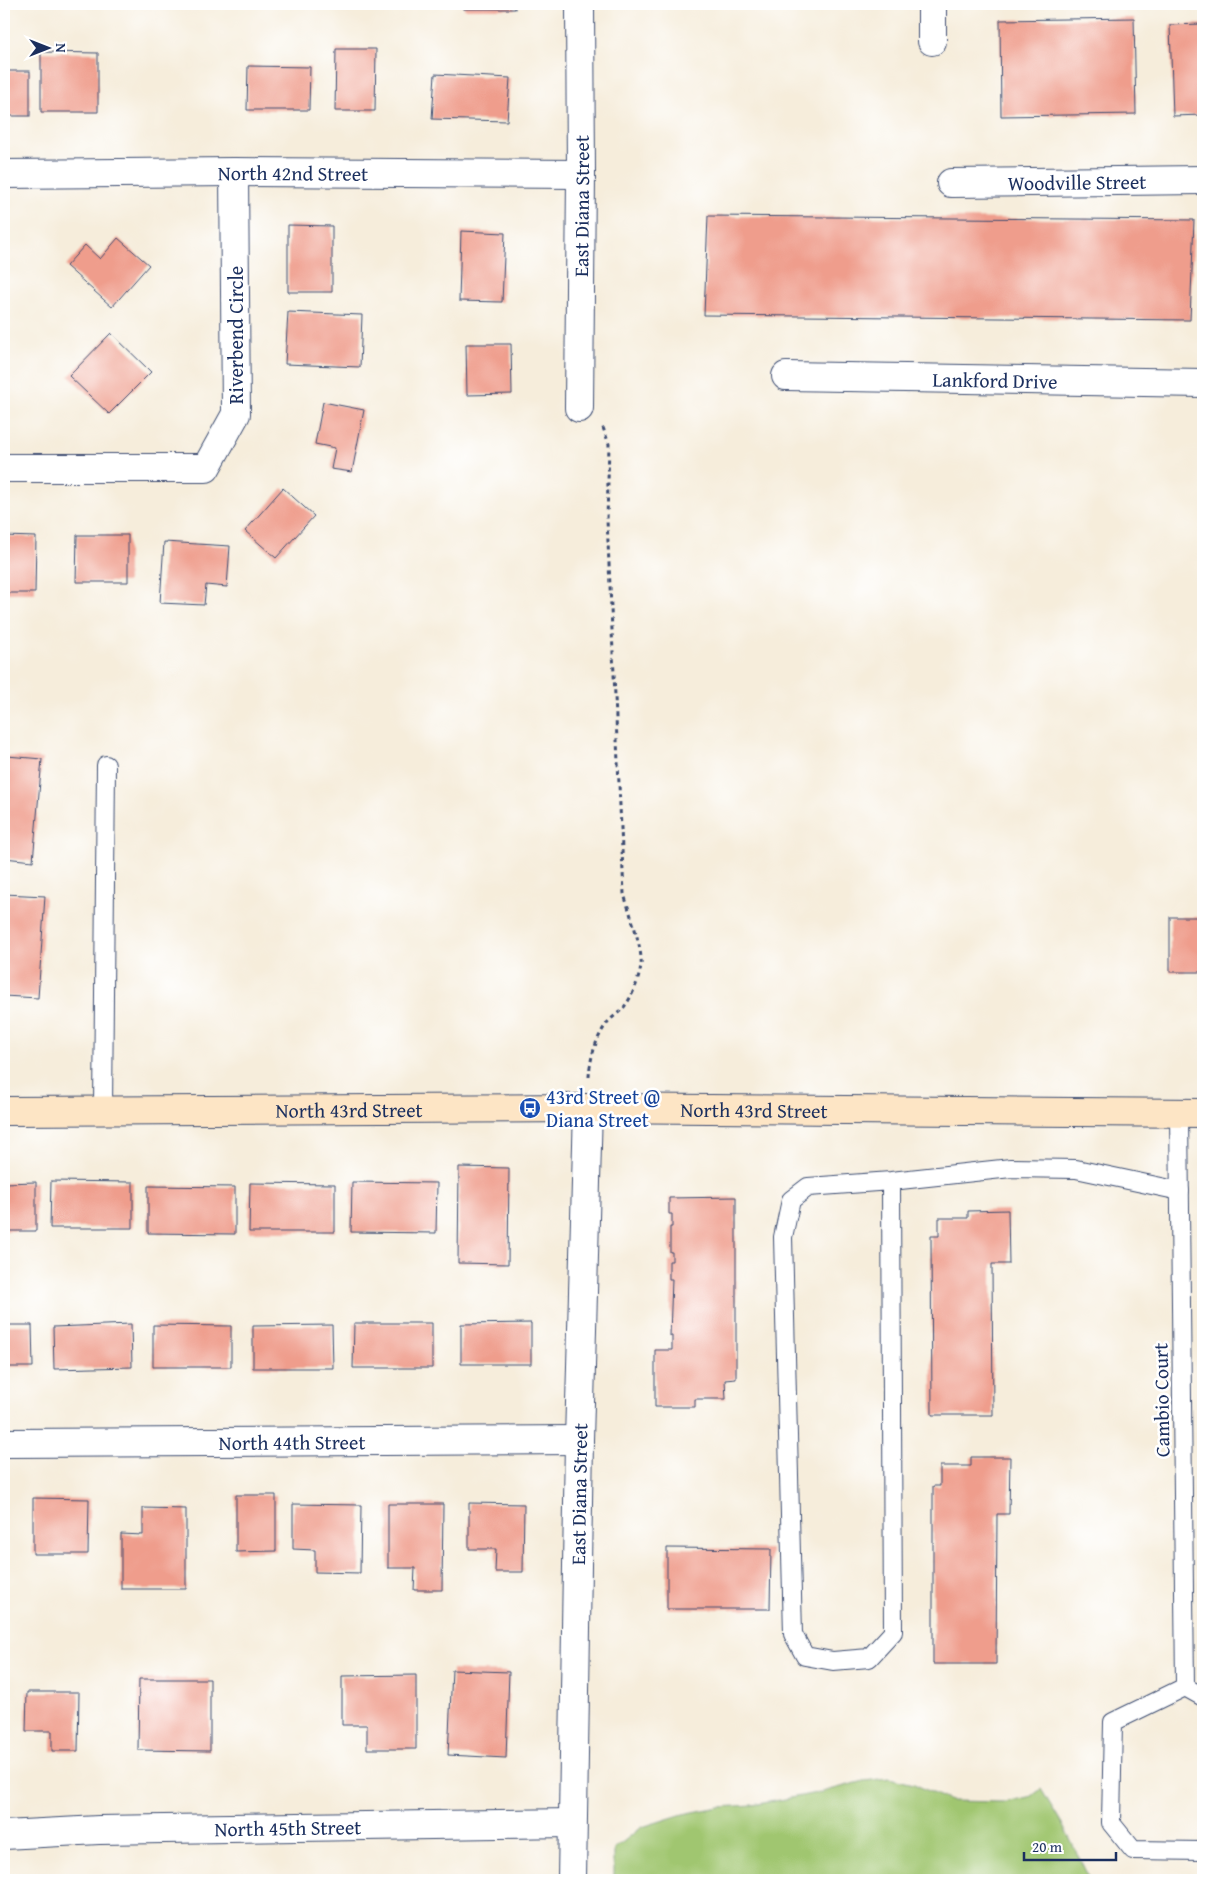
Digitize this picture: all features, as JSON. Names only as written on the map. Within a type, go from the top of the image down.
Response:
[{"type":"street","name":"East Diana Street","points":[[579,408],[582,174],[580,4]]},
{"type":"street","points":[[932,4],[932,40]]},
{"type":"street","name":"North 42nd Street","points":[[4,174],[234,172],[582,174]]},
{"type":"street","name":"Riverbend Circle","points":[[4,468],[206,468],[236,414],[234,172]]},
{"type":"street","name":"Woodville Street","points":[[951,183],[1203,180]]},
{"type":"street","name":"Lankford Drive","points":[[786,376],[1203,383]]},
{"type":"street","name":"East Diana Street","points":[[572,1880],[579,1440],[588,1108]]},
{"type":"street","name":"North 43rd Street","points":[[4,1111],[588,1108],[1191,1112]]},
{"type":"street","name":"North 44th Street","points":[[4,1443],[579,1440]]},
{"type":"street","name":"North 45th Street","points":[[4,1836],[99,1830],[572,1823]]},
{"type":"lane","points":[[103,1110],[106,765]]},
{"type":"lane","name":"Cambio Court","points":[[1185,1687],[1180,1191],[1191,1112]]},
{"type":"lane","points":[[891,1181],[893,1632],[869,1658],[833,1661],[805,1656],[793,1634],[783,1237],[791,1200],[808,1187],[891,1181],[1011,1168],[1076,1170],[1180,1191]]},
{"type":"lane","points":[[1203,1698],[1185,1687],[1113,1722],[1111,1823],[1133,1850],[1203,1851]]},
{"type":"path","points":[[579,408],[602,425],[610,444],[607,520],[624,894],[636,930],[642,963],[636,986],[624,1006],[608,1022],[598,1038],[589,1077]]},
{"type":"green space","points":[[889,1778],[914,1784],[950,1801],[1006,1802],[1032,1796],[1041,1789],[1064,1827],[1090,1880],[614,1880],[614,1849],[642,1827],[683,1814],[719,1807],[753,1805],[822,1792],[864,1781]]},
{"type":"building","points":[[464,4],[515,4],[515,9],[464,9]]},
{"type":"building","points":[[787,4],[827,4],[827,8],[787,8]]},
{"type":"building","points":[[1134,18],[1136,114],[1001,116],[1000,20]]},
{"type":"building","points":[[1203,24],[1203,115],[1173,116],[1170,25]]},
{"type":"building","points":[[336,49],[376,49],[375,111],[335,111]]},
{"type":"building","points":[[41,52],[98,53],[98,112],[41,112]]},
{"type":"building","points":[[248,66],[310,67],[309,110],[247,110]]},
{"type":"building","points":[[4,71],[30,71],[30,116],[4,116]]},
{"type":"building","points":[[435,74],[510,78],[507,121],[432,119]]},
{"type":"building","points":[[708,216],[1194,220],[1190,320],[704,315]]},
{"type":"building","points":[[288,225],[332,226],[332,292],[288,292]]},
{"type":"building","points":[[461,231],[505,233],[502,302],[459,301]]},
{"type":"building","points":[[118,238],[149,265],[112,307],[66,266],[85,245],[100,259]]},
{"type":"building","points":[[288,312],[362,315],[360,367],[285,364]]},
{"type":"building","points":[[111,333],[151,372],[109,414],[69,376]]},
{"type":"building","points":[[466,344],[511,344],[512,394],[467,395]]},
{"type":"building","points":[[323,402],[364,410],[352,472],[331,469],[335,448],[315,444]]},
{"type":"building","points":[[283,488],[314,516],[276,558],[245,531]]},
{"type":"building","points":[[77,535],[128,535],[128,582],[76,582]]},
{"type":"building","points":[[4,536],[36,537],[35,593],[4,593]]},
{"type":"building","points":[[164,542],[230,546],[227,587],[206,585],[204,605],[160,603]]},
{"type":"building","points":[[7,756],[42,759],[33,861],[4,858],[4,799]]},
{"type":"building","points":[[4,894],[45,896],[38,998],[4,996]]},
{"type":"building","points":[[1170,917],[1203,917],[1203,972],[1170,972]]},
{"type":"building","points":[[459,1167],[509,1168],[508,1264],[458,1263]]},
{"type":"building","points":[[51,1181],[133,1182],[133,1228],[50,1228]]},
{"type":"building","points":[[36,1182],[36,1231],[4,1231],[4,1183]]},
{"type":"building","points":[[352,1182],[437,1183],[436,1233],[351,1232]]},
{"type":"building","points":[[250,1183],[335,1184],[335,1232],[249,1232]]},
{"type":"building","points":[[148,1186],[235,1187],[235,1234],[148,1233]]},
{"type":"building","points":[[736,1197],[736,1379],[725,1380],[726,1399],[695,1399],[695,1407],[655,1407],[655,1350],[672,1350],[672,1336],[670,1336],[672,1279],[669,1279],[669,1261],[672,1261],[670,1227],[672,1227],[672,1214],[669,1214],[669,1198]]},
{"type":"building","points":[[1008,1210],[1009,1264],[992,1264],[993,1415],[932,1415],[931,1236],[939,1236],[939,1218],[968,1218],[968,1211]]},
{"type":"building","points":[[354,1323],[432,1323],[432,1368],[353,1368]]},
{"type":"building","points":[[531,1323],[531,1364],[461,1364],[461,1324]]},
{"type":"building","points":[[131,1324],[132,1367],[54,1369],[53,1327]]},
{"type":"building","points":[[4,1325],[32,1325],[33,1367],[4,1367]]},
{"type":"building","points":[[153,1325],[231,1326],[231,1367],[153,1367]]},
{"type":"building","points":[[332,1325],[333,1368],[253,1368],[253,1326]]},
{"type":"building","points":[[971,1457],[1010,1457],[1009,1514],[997,1514],[996,1664],[933,1664],[933,1486],[940,1486],[940,1466],[971,1466]]},
{"type":"building","points":[[236,1495],[276,1495],[276,1551],[236,1552]]},
{"type":"building","points":[[33,1498],[89,1499],[88,1554],[33,1554]]},
{"type":"building","points":[[469,1503],[524,1504],[523,1572],[495,1572],[496,1549],[469,1549]]},
{"type":"building","points":[[293,1504],[361,1505],[360,1573],[315,1572],[315,1550],[293,1549]]},
{"type":"building","points":[[388,1504],[443,1504],[442,1590],[414,1590],[415,1568],[388,1568]]},
{"type":"building","points":[[143,1508],[186,1509],[186,1589],[121,1589],[121,1534],[143,1535]]},
{"type":"building","points":[[667,1548],[771,1549],[770,1609],[667,1609]]},
{"type":"building","points":[[452,1670],[509,1672],[506,1758],[448,1755]]},
{"type":"building","points":[[416,1675],[416,1749],[367,1749],[367,1725],[342,1725],[342,1676]]},
{"type":"building","points":[[139,1679],[210,1679],[210,1751],[138,1750]]},
{"type":"building","points":[[27,1692],[79,1692],[78,1751],[52,1751],[52,1731],[26,1731]]},
{"type":"place","name":"43rd Street @ Diana Street","points":[[530,1108]]}]
